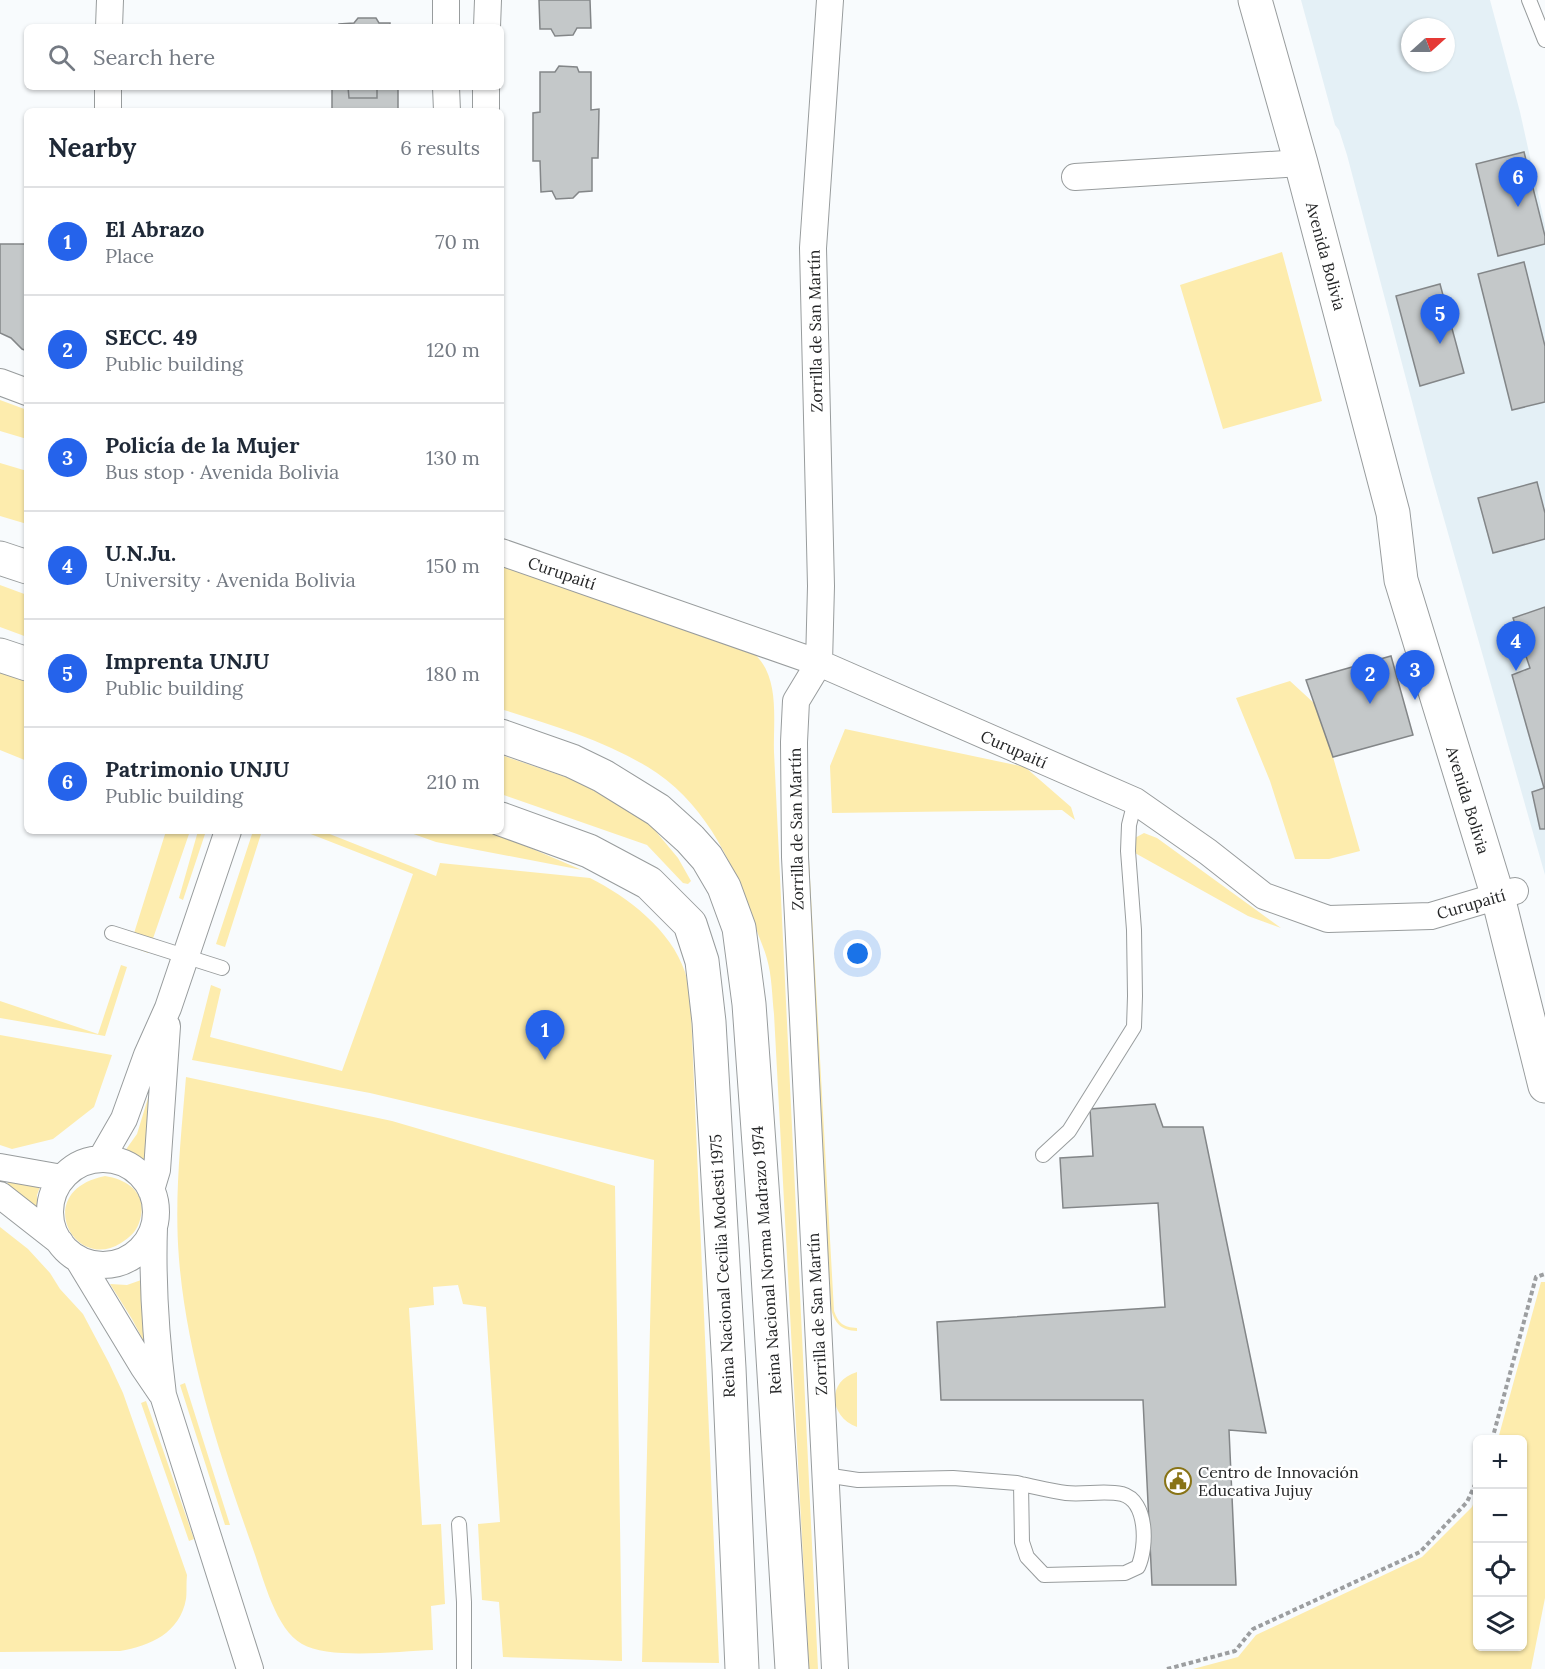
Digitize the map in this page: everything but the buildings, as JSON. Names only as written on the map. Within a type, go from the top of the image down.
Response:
[{"type":"main road","name":"Avenida Bolivia","points":[[1256,0],[1393,513],[1401,580],[1545,1010]]},
{"type":"main road","points":[[0,558],[24,566]]},
{"type":"main road","points":[[0,654],[24,663]]},
{"type":"main road","name":"Reina Nacional Norma Madrazo 1974","points":[[504,737],[572,761],[647,801],[690,839],[707,858],[724,887],[739,928],[749,1004],[792,1669]]},
{"type":"main road","name":"Reina Nacional Cecilia Modesti 1975","points":[[504,820],[589,851],[649,883],[690,924],[702,961],[709,1022],[728,1356],[742,1669]]},
{"type":"main road","name":"Avenida Bolivia","points":[[1506,894],[1545,1086]]},
{"type":"street","points":[[109,24],[110,0]]},
{"type":"street","points":[[446,0],[446,24]]},
{"type":"street","points":[[487,24],[488,0]]},
{"type":"street","name":"Zorrilla de San Martín","points":[[830,0],[813,248],[821,586],[819,663],[796,701],[794,742],[795,856],[835,1666]]},
{"type":"street","points":[[108,90],[108,108]]},
{"type":"street","points":[[446,90],[447,108]]},
{"type":"street","points":[[486,90],[486,108]]},
{"type":"street","points":[[1075,177],[1301,163]]},
{"type":"street","points":[[0,382],[24,391]]},
{"type":"street","name":"Curupaití","points":[[504,553],[819,663],[1135,801],[1208,852],[1264,896],[1328,919],[1431,916],[1506,894]]},
{"type":"street","points":[[101,1159],[124,1119],[147,1056],[168,1008],[227,834]]},
{"type":"street","points":[[151,1190],[157,1170],[168,1008]]},
{"type":"street","points":[[163,1395],[52,1227],[50,1210],[53,1193],[62,1178],[79,1164],[101,1159],[114,1159],[136,1170],[145,1179],[155,1201],[153,1258],[163,1395],[250,1669]]},
{"type":"street","points":[[0,1167],[62,1178]]},
{"type":"street","points":[[0,1195],[69,1250],[93,1264],[109,1265],[124,1261],[137,1253],[148,1241],[154,1227]]},
{"type":"lane","points":[[1529,0],[1545,40]]},
{"type":"lane","points":[[1043,1155],[1069,1131],[1134,1027],[1136,996],[1134,930],[1128,851],[1129,825],[1135,801]]},
{"type":"lane","points":[[112,933],[222,968]]},
{"type":"lane","points":[[825,1475],[858,1480],[953,1478],[1021,1484],[1067,1493],[1123,1494],[1138,1507],[1144,1532],[1144,1550],[1138,1567],[1125,1573],[1044,1575],[1027,1557],[1022,1542],[1021,1484]]},
{"type":"lane","points":[[459,1524],[464,1602],[464,1669]]},
{"type":"path","points":[[1493,1435],[1536,1277],[1545,1274]]},
{"type":"path","points":[[1167,1669],[1234,1652],[1253,1629],[1420,1552],[1467,1502],[1473,1489]]},
{"type":"shaded area","points":[[1301,0],[1490,0],[1520,112],[1545,225],[1545,875],[1429,466],[1339,130],[1335,125]]},
{"type":"shaded area","points":[[1282,252],[1322,401],[1223,429],[1180,285]]},
{"type":"shaded area","points":[[0,400],[24,409],[24,438],[0,431]]},
{"type":"shaded area","points":[[0,463],[24,470],[24,523],[0,516]]},
{"type":"shaded area","points":[[504,564],[751,651],[761,661],[771,684],[818,1669],[809,1669],[774,1014],[769,966],[739,882],[729,861],[706,822],[691,804],[657,773],[639,762],[621,752],[504,710]]},
{"type":"shaded area","points":[[0,585],[24,594],[24,636],[0,627]]},
{"type":"shaded area","points":[[0,672],[24,681],[24,760],[0,750]]},
{"type":"shaded area","points":[[1290,681],[1315,704],[1360,851],[1329,859],[1295,859],[1270,781],[1236,698]]},
{"type":"shaded area","points":[[845,729],[1025,767],[1071,807],[1075,820],[1062,810],[832,813],[830,766]]},
{"type":"shaded area","points":[[504,756],[577,781],[648,822],[678,858],[691,881],[688,884],[683,883],[647,845],[504,795]]},
{"type":"shaded area","points":[[805,788],[834,1311],[842,1324],[857,1328],[857,1331],[840,1325],[834,1319],[831,1309],[804,807]]},
{"type":"shaded area","points":[[1144,833],[1157,838],[1281,928],[1248,916],[1126,848],[1133,839]]},
{"type":"shaded area","points":[[165,834],[189,834],[148,953],[130,946]]},
{"type":"shaded area","points":[[197,834],[205,834],[183,900],[179,898]]},
{"type":"shaded area","points":[[252,834],[261,834],[225,947],[216,944]]},
{"type":"shaded area","points":[[311,834],[330,834],[436,876],[440,863],[590,878],[619,895],[646,916],[670,942],[685,972],[691,1013],[719,1663],[642,1662],[654,1160],[370,1093],[192,1060],[211,985],[221,989],[210,1037],[342,1071],[413,874]]},
{"type":"shaded area","points":[[413,834],[495,834],[582,870],[436,842]]},
{"type":"shaded area","points":[[121,965],[127,967],[105,1036],[0,1018],[0,1001],[98,1034]]},
{"type":"shaded area","points":[[0,1035],[112,1055],[94,1107],[53,1139],[12,1149],[0,1145]]},
{"type":"shaded area","points":[[186,1077],[392,1121],[615,1186],[622,1661],[503,1657],[499,1602],[482,1600],[478,1524],[500,1522],[486,1307],[463,1304],[458,1285],[433,1287],[434,1305],[409,1308],[422,1525],[441,1524],[445,1604],[431,1606],[433,1650],[329,1652],[302,1644],[284,1627],[271,1601],[217,1442],[189,1333],[179,1259],[177,1213]]},
{"type":"shaded area","points":[[152,1085],[148,1164],[141,1159],[122,1155],[137,1134]]},
{"type":"shaded area","points":[[105,1176],[122,1181],[135,1190],[141,1204],[138,1226],[132,1235],[121,1243],[104,1249],[88,1247],[76,1239],[68,1226],[65,1212],[70,1197],[83,1184]]},
{"type":"shaded area","points":[[8,1182],[41,1184],[37,1195],[38,1212],[7,1185]]},
{"type":"shaded area","points":[[0,1227],[28,1249],[83,1314],[123,1393],[187,1575],[186,1599],[177,1621],[162,1636],[142,1646],[120,1651],[0,1652]]},
{"type":"shaded area","points":[[144,1279],[151,1355],[110,1284],[127,1285]]},
{"type":"shaded area","points":[[1541,1282],[1545,1282],[1545,1598],[1531,1669],[1193,1669],[1238,1657],[1256,1635],[1422,1557],[1473,1504],[1473,1651],[1527,1651],[1527,1435],[1499,1435]]},
{"type":"shaded area","points":[[857,1372],[857,1427],[841,1415],[835,1399],[840,1383]]},
{"type":"shaded area","points":[[185,1383],[230,1525],[225,1525],[180,1385]]},
{"type":"shaded area","points":[[146,1401],[194,1539],[189,1541],[141,1403]]},
{"type":"place","name":"Patrimonio UNJU","points":[[1518,207]]},
{"type":"place","name":"Imprenta UNJU","points":[[1440,344]]},
{"type":"place","name":"U.N.Ju.","points":[[1516,671]]},
{"type":"place","name":"Policía de la Mujer","points":[[1415,700]]},
{"type":"place","name":"SECC. 49","points":[[1370,704]]},
{"type":"place","name":"El Abrazo","points":[[545,1060]]},
{"type":"place","name":"Centro de Innovación Educativa Jujuy","points":[[1178,1481]]}]
